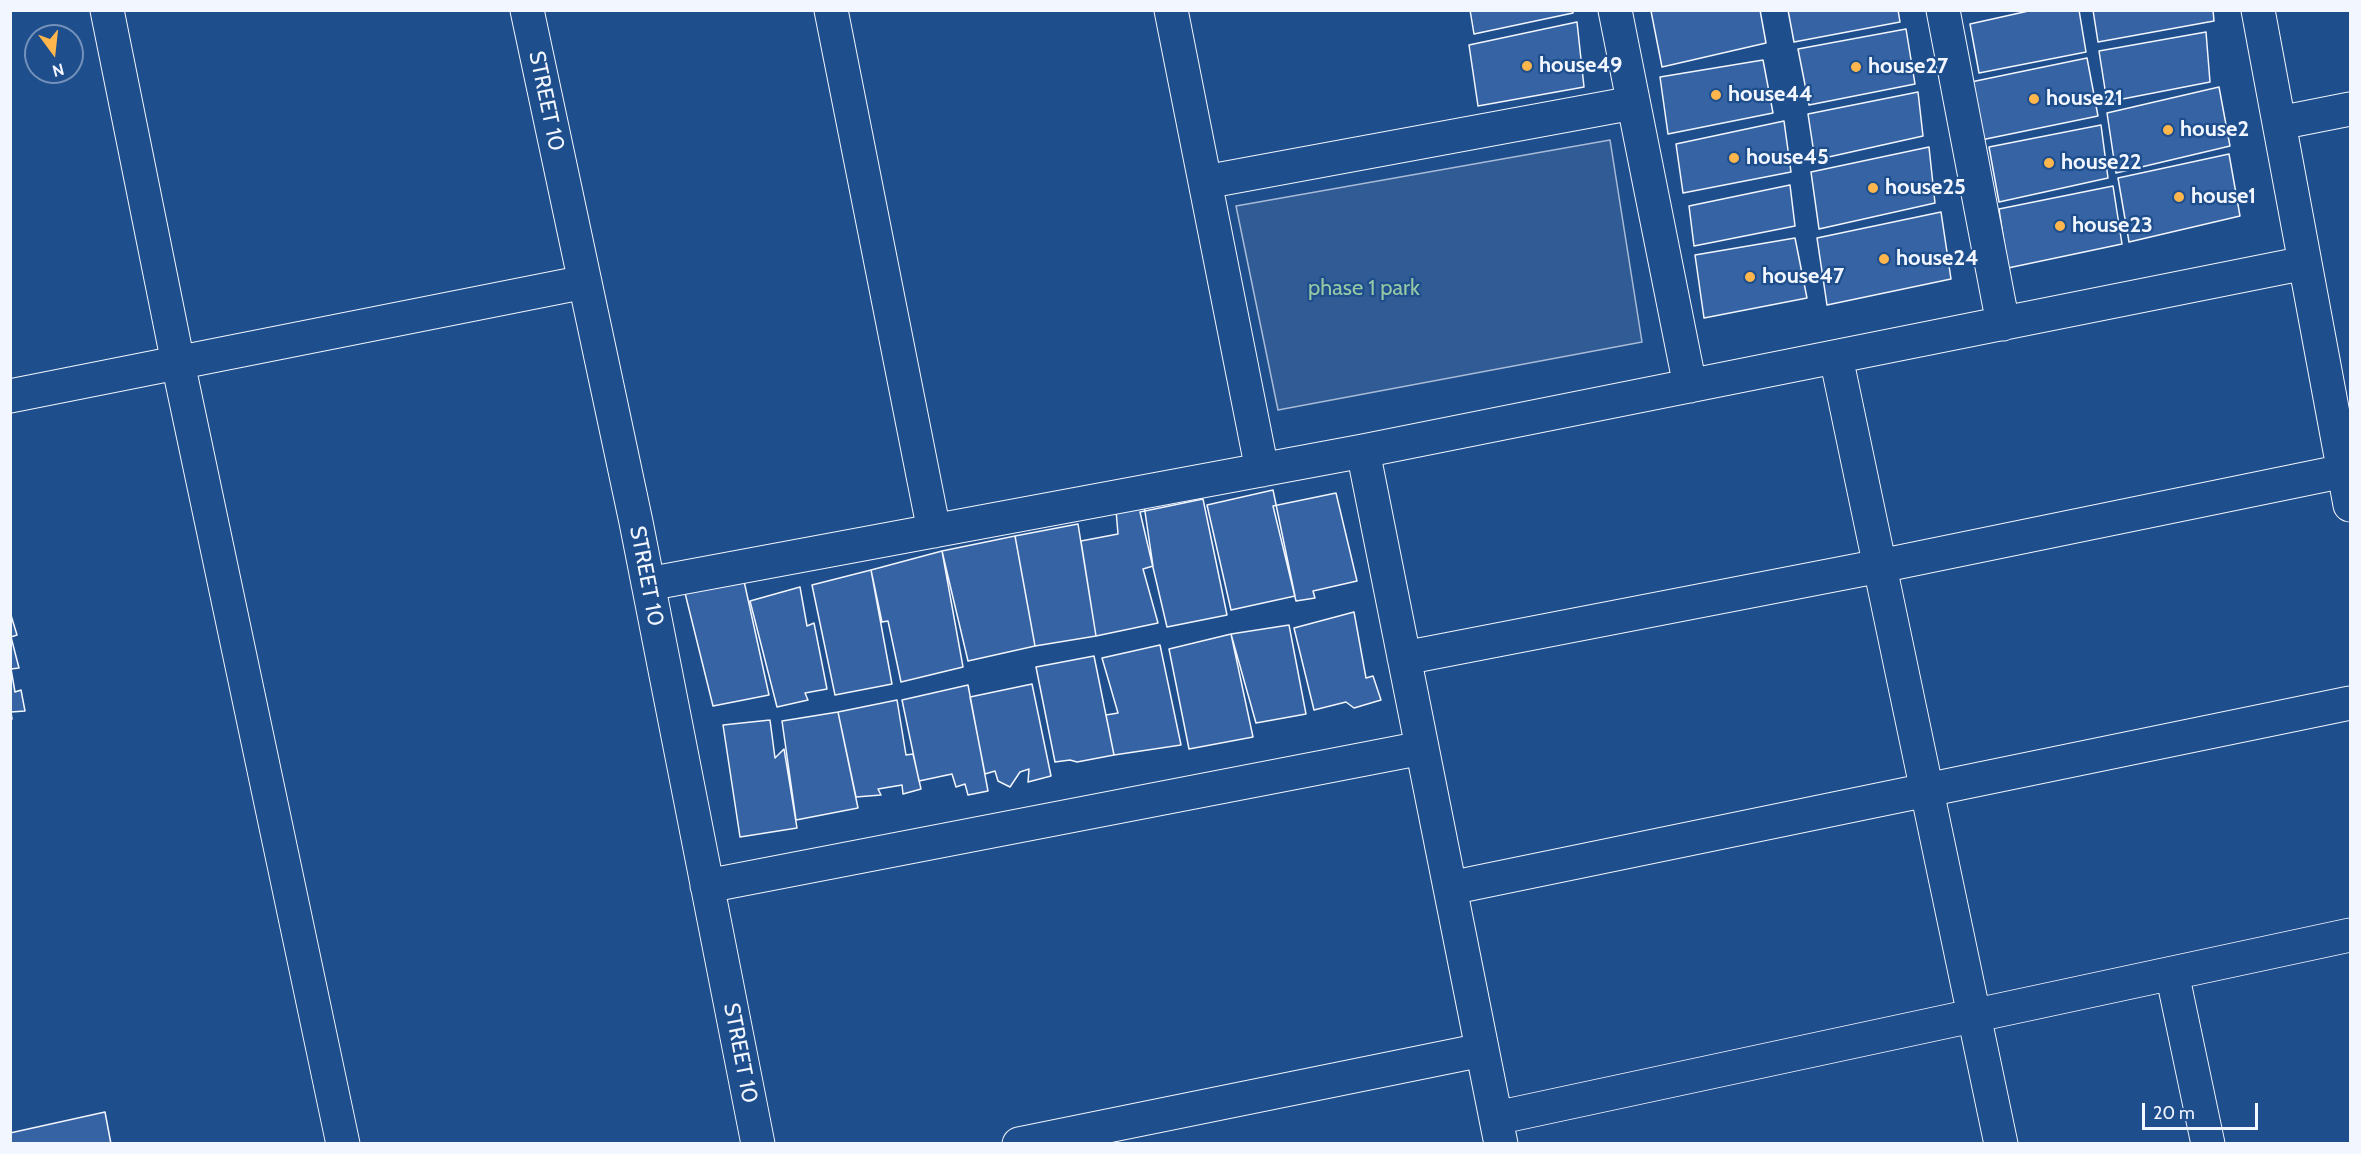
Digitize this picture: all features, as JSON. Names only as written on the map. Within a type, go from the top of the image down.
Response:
[{"type":"street","points":[[107,10],[178,363],[343,1143]]},
{"type":"street","name":"STREET 10","points":[[527,10],[648,584],[758,1143]]},
{"type":"street","points":[[831,10],[934,531]]},
{"type":"street","points":[[1171,10],[1262,470]]},
{"type":"street","points":[[1615,10],[1690,386]]},
{"type":"street","points":[[1943,10],[2003,324]]},
{"type":"street","points":[[2258,10],[2305,263],[2339,374],[2344,471],[2350,505]]},
{"type":"street","points":[[1205,182],[1633,103]]},
{"type":"street","points":[[2279,123],[2350,109]]},
{"type":"street","points":[[648,584],[1363,451],[2305,263]]},
{"type":"street","points":[[10,396],[585,282]]},
{"type":"street","points":[[1836,357],[2001,1143]]},
{"type":"street","points":[[1363,451],[1499,1131],[1974,1015],[2350,935]]},
{"type":"street","points":[[1404,658],[1880,566],[2344,471]]},
{"type":"street","points":[[1450,888],[2350,703]]},
{"type":"street","points":[[707,886],[1422,748]]},
{"type":"street","points":[[2172,973],[2208,1143]]},
{"type":"street","points":[[1019,1143],[1482,1050]]},
{"type":"shaded area","name":"phase 1 park","points":[[1610,140],[1642,342],[1278,410],[1236,206]]},
{"type":"building","points":[[1470,10],[1573,10],[1573,13],[1474,34]]},
{"type":"building","points":[[1760,10],[1766,43],[1662,67],[1651,11]]},
{"type":"building","points":[[1788,10],[1898,10],[1900,22],[1794,42]]},
{"type":"building","points":[[2033,10],[2079,10],[2086,52],[1979,73],[1970,24]]},
{"type":"building","points":[[2093,10],[2213,10],[2214,21],[2098,42]]},
{"type":"building","name":"house49","points":[[1577,22],[1584,87],[1478,106],[1469,45]]},
{"type":"building","name":"house27","points":[[1906,29],[1915,84],[1809,105],[1798,49]]},
{"type":"building","points":[[2206,32],[2210,82],[2107,102],[2099,51]]},
{"type":"building","name":"house21","points":[[2087,58],[2098,116],[1981,140],[1971,82]]},
{"type":"building","name":"house44","points":[[1763,60],[1773,113],[1668,134],[1660,77]]},
{"type":"building","name":"house2","points":[[2219,87],[2230,146],[2116,173],[2107,113]]},
{"type":"building","points":[[1918,92],[1923,136],[1815,160],[1808,114]]},
{"type":"building","name":"house45","points":[[1784,121],[1791,172],[1683,193],[1676,144]]},
{"type":"building","name":"house22","points":[[2101,125],[2108,178],[1999,202],[1989,147]]},
{"type":"building","name":"house25","points":[[1929,147],[1935,203],[1819,229],[1811,172]]},
{"type":"building","name":"house1","points":[[2229,154],[2240,216],[2129,242],[2118,178]]},
{"type":"building","points":[[1790,185],[1795,226],[1694,246],[1689,206]]},
{"type":"building","name":"house23","points":[[2113,186],[2122,244],[2008,268],[1999,209]]},
{"type":"building","name":"house24","points":[[1941,212],[1951,279],[1827,305],[1817,238]]},
{"type":"building","name":"house47","points":[[1795,238],[1807,298],[1704,318],[1695,255]]},
{"type":"building","points":[[1273,490],[1295,596],[1231,610],[1207,505]]},
{"type":"building","points":[[1336,493],[1357,581],[1313,591],[1315,598],[1296,601],[1273,506]]},
{"type":"building","points":[[1203,499],[1227,615],[1167,627],[1140,512]]},
{"type":"building","points":[[1144,505],[1153,566],[1143,569],[1158,623],[1096,636],[1081,541],[1118,534],[1116,510]]},
{"type":"building","points":[[1078,524],[1096,636],[1035,646],[1015,536]]},
{"type":"building","points":[[1015,536],[1035,646],[968,661],[942,551]]},
{"type":"building","points":[[942,551],[963,667],[901,682],[888,621],[882,622],[871,570]]},
{"type":"building","points":[[871,570],[892,684],[835,695],[812,585]]},
{"type":"building","points":[[744,581],[769,695],[713,706],[685,593]]},
{"type":"building","points":[[800,587],[807,626],[814,623],[827,689],[805,693],[808,700],[777,707],[750,601]]},
{"type":"building","points":[[10,612],[17,635],[11,637],[19,668],[11,669],[15,692],[21,690],[25,711],[11,712],[12,719],[10,720]]},
{"type":"building","points":[[1354,612],[1366,678],[1373,676],[1381,700],[1354,708],[1346,702],[1314,710],[1294,628]]},
{"type":"building","points":[[1289,625],[1306,714],[1256,723],[1231,634]]},
{"type":"building","points":[[1231,634],[1253,737],[1189,749],[1169,649]]},
{"type":"building","points":[[1160,645],[1181,745],[1114,755],[1106,715],[1118,713],[1102,658]]},
{"type":"building","points":[[1094,656],[1114,755],[1077,762],[1070,760],[1055,762],[1036,667]]},
{"type":"building","points":[[1032,684],[1051,776],[1028,782],[1029,769],[1020,772],[1010,787],[998,781],[995,771],[985,774],[970,697]]},
{"type":"building","points":[[968,685],[988,791],[968,795],[965,784],[956,787],[952,774],[919,781],[902,700]]},
{"type":"building","points":[[897,700],[906,755],[913,754],[921,789],[903,794],[902,785],[878,789],[881,795],[856,797],[838,712]]},
{"type":"building","points":[[838,712],[858,808],[796,820],[782,721]]},
{"type":"building","points":[[770,720],[775,758],[784,749],[797,828],[740,837],[723,725]]},
{"type":"building","points":[[105,1112],[111,1144],[10,1144],[10,1133]]},
{"type":"place","name":"house49","points":[[1527,66]]},
{"type":"place","name":"house27","points":[[1856,67]]},
{"type":"place","name":"house44","points":[[1716,95]]},
{"type":"place","name":"house21","points":[[2034,99]]},
{"type":"place","name":"house2","points":[[2168,130]]},
{"type":"place","name":"house45","points":[[1734,158]]},
{"type":"place","name":"house22","points":[[2049,163]]},
{"type":"place","name":"house25","points":[[1873,188]]},
{"type":"place","name":"house1","points":[[2179,197]]},
{"type":"place","name":"house23","points":[[2060,226]]},
{"type":"place","name":"house24","points":[[1884,259]]},
{"type":"place","name":"house47","points":[[1750,277]]}]
